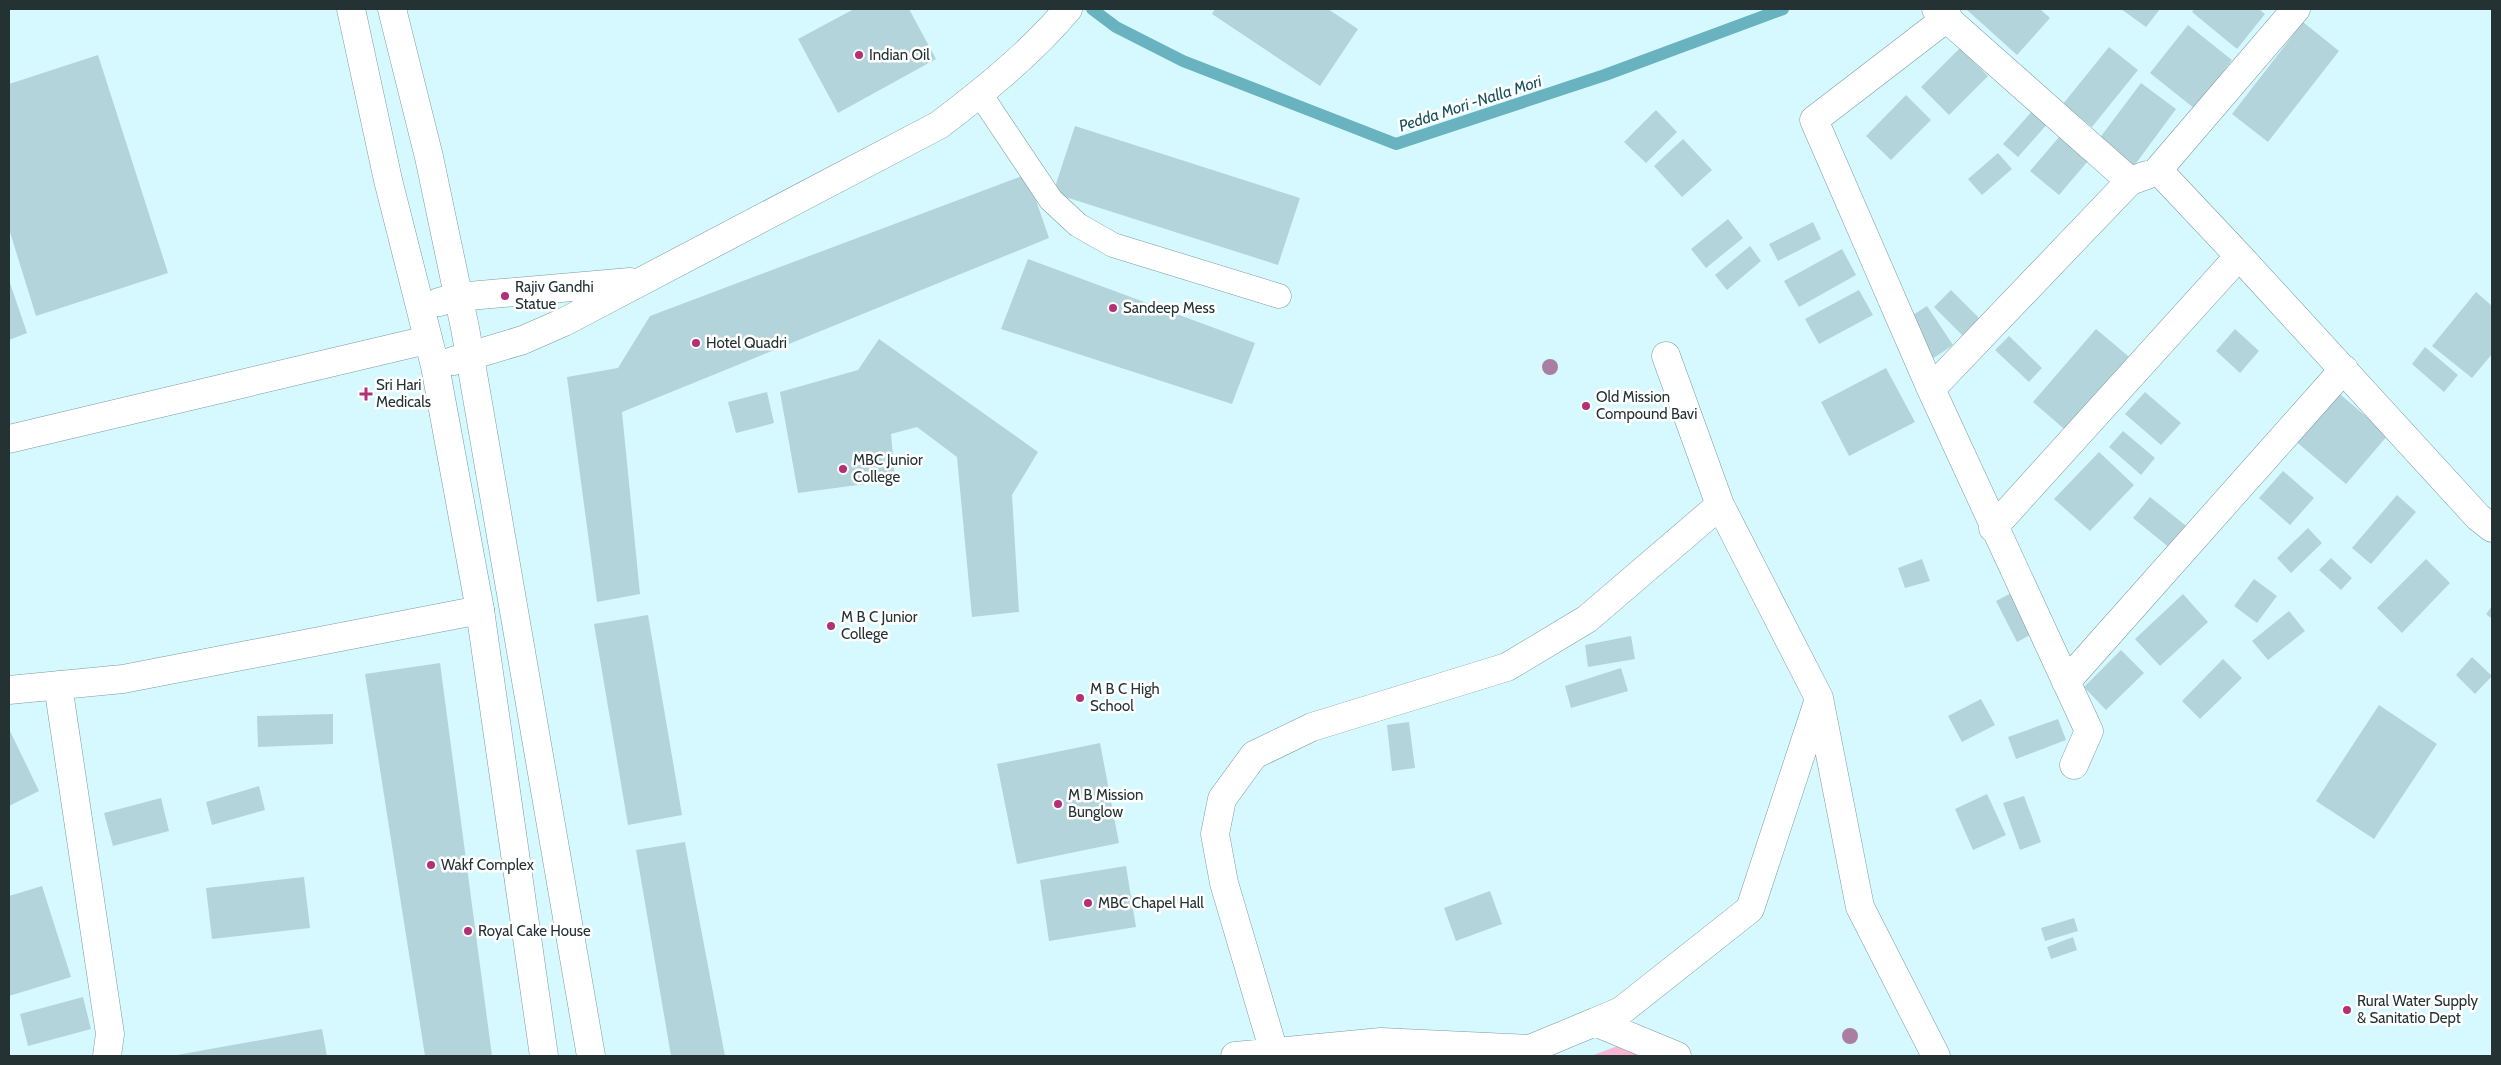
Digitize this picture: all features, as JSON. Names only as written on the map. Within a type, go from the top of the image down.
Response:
[{"type":"main road","points":[[351,9],[388,180],[435,366],[480,610],[544,1056]]},
{"type":"main road","points":[[392,9],[429,157],[469,356],[591,1056]]},
{"type":"main road","points":[[435,366],[523,340],[564,322],[939,125],[980,94],[1051,29],[1068,9]]},
{"type":"main road","points":[[1931,389],[2130,181],[2158,170],[2296,9]]},
{"type":"main road","points":[[2074,765],[2089,731],[1993,528],[1814,120],[1942,13],[2130,181]]},
{"type":"main road","points":[[2158,170],[2344,369],[2478,517],[2492,528]]},
{"type":"main road","points":[[1993,528],[2239,256]]},
{"type":"main road","points":[[421,307],[457,297],[641,281]]},
{"type":"main road","points":[[9,439],[427,340]]},
{"type":"main road","points":[[1666,356],[1720,505],[1819,698],[1860,907],[1936,1056]]},
{"type":"main road","points":[[2066,682],[2344,369]]},
{"type":"main road","points":[[1274,1052],[1224,883],[1215,834],[1222,799],[1254,755],[1312,727],[1507,668],[1587,619],[1720,505]]},
{"type":"main road","points":[[9,690],[122,680],[480,610]]},
{"type":"main road","points":[[58,686],[110,1034],[107,1056]]},
{"type":"main road","points":[[1235,1056],[1381,1042],[1530,1050],[1621,1011],[1750,908],[1819,698]]},
{"type":"main road","points":[[1595,1022],[1677,1056]]},
{"type":"lane","points":[[980,94],[1051,200],[1078,225],[1113,245],[1279,296]]},
{"type":"shaded area","points":[[1631,1041],[1668,1056],[1591,1056]]},
{"type":"building","points":[[854,9],[909,9],[936,59],[838,113],[798,39]]},
{"type":"building","points":[[1215,9],[1328,9],[1358,29],[1320,86],[1212,14]]},
{"type":"building","points":[[1966,9],[2040,9],[2050,18],[2017,55]]},
{"type":"building","points":[[2121,9],[2160,9],[2146,27]]},
{"type":"building","points":[[2194,9],[2259,9],[2265,14],[2237,49],[2192,12]]},
{"type":"building","points":[[2303,22],[2339,51],[2268,142],[2232,114]]},
{"type":"building","points":[[2188,25],[2232,60],[2195,109],[2150,73]]},
{"type":"building","points":[[2109,47],[2138,70],[2092,127],[2063,104]]},
{"type":"building","points":[[1960,48],[1988,76],[1949,115],[1921,87]]},
{"type":"building","points":[[98,55],[168,273],[36,316],[9,229],[9,84]]},
{"type":"building","points":[[2141,83],[2176,109],[2134,166],[2099,139]]},
{"type":"building","points":[[1906,95],[1931,120],[1891,160],[1866,136]]},
{"type":"building","points":[[2034,109],[2049,122],[2018,157],[2003,144]]},
{"type":"building","points":[[1656,110],[1677,132],[1646,163],[1624,142]]},
{"type":"building","points":[[1075,126],[1300,198],[1278,265],[1053,193]]},
{"type":"building","points":[[2065,130],[2094,154],[2059,195],[2030,171]]},
{"type":"building","points":[[1683,139],[1712,170],[1682,197],[1654,166]]},
{"type":"building","points":[[1998,153],[2012,169],[1982,195],[1968,179]]},
{"type":"building","points":[[1027,174],[1049,238],[622,412],[640,594],[597,602],[567,377],[618,368],[650,316]]},
{"type":"building","points":[[1728,219],[1743,238],[1706,268],[1691,249]]},
{"type":"building","points":[[1813,222],[1821,239],[1778,261],[1769,244]]},
{"type":"building","points":[[1750,246],[1761,261],[1727,290],[1715,275]]},
{"type":"building","points":[[1842,249],[1856,275],[1799,307],[1784,281]]},
{"type":"building","points":[[1028,259],[1255,343],[1232,404],[1001,329]]},
{"type":"building","points":[[9,280],[27,333],[9,340]]},
{"type":"building","points":[[1859,290],[1873,315],[1819,344],[1805,319]]},
{"type":"building","points":[[1951,290],[1981,320],[1964,337],[1934,307]]},
{"type":"building","points":[[2476,292],[2492,306],[2492,354],[2472,378],[2432,346]]},
{"type":"building","points":[[1927,306],[1953,345],[1932,359],[1905,320]]},
{"type":"building","points":[[2096,329],[2134,361],[2070,434],[2033,402]]},
{"type":"building","points":[[2235,329],[2259,351],[2240,373],[2216,351]]},
{"type":"building","points":[[2009,336],[2042,368],[2029,382],[1995,350]]},
{"type":"building","name":"MBC Junior College","points":[[879,339],[1038,452],[1012,495],[1019,612],[972,617],[957,457],[917,427],[891,434],[895,480],[798,493],[780,392],[858,370]]},
{"type":"building","points":[[2425,347],[2458,375],[2444,392],[2412,364]]},
{"type":"building","points":[[1886,368],[1915,422],[1849,456],[1821,402]]},
{"type":"building","points":[[2335,390],[2388,435],[2346,484],[2293,439]]},
{"type":"building","points":[[767,392],[774,423],[736,433],[728,402]]},
{"type":"building","points":[[2145,392],[2181,423],[2161,445],[2125,414]]},
{"type":"building","points":[[2123,431],[2155,458],[2141,475],[2109,447]]},
{"type":"building","points":[[2099,452],[2134,485],[2090,531],[2054,499]]},
{"type":"building","points":[[2283,471],[2314,498],[2290,525],[2259,498]]},
{"type":"building","points":[[2397,495],[2416,512],[2371,564],[2352,548]]},
{"type":"building","points":[[2150,497],[2195,533],[2177,554],[2133,518]]},
{"type":"building","points":[[2308,528],[2322,543],[2291,573],[2277,558]]},
{"type":"building","points":[[2331,558],[2352,578],[2341,590],[2319,570]]},
{"type":"building","points":[[1922,559],[1930,581],[1905,588],[1898,568]]},
{"type":"building","points":[[2426,559],[2450,583],[2402,633],[2377,608]]},
{"type":"building","points":[[2254,579],[2277,596],[2257,623],[2234,606]]},
{"type":"building","points":[[2015,591],[2036,632],[2017,642],[1996,601]]},
{"type":"building","points":[[2183,594],[2208,622],[2160,666],[2135,639]]},
{"type":"building","points":[[2492,606],[2492,619],[2486,614]]},
{"type":"building","points":[[2289,611],[2305,631],[2268,660],[2252,641]]},
{"type":"building","points":[[648,615],[682,815],[628,825],[594,624]]},
{"type":"building","points":[[1631,636],[1635,659],[1588,667],[1585,645]]},
{"type":"building","points":[[2121,650],[2144,673],[2106,710],[2084,687]]},
{"type":"building","points":[[2472,657],[2492,676],[2475,694],[2456,675]]},
{"type":"building","points":[[2223,659],[2242,678],[2200,719],[2182,701]]},
{"type":"building","name":"Wakf Complex","points":[[440,663],[492,1056],[425,1056],[365,674]]},
{"type":"building","points":[[1621,668],[1628,691],[1571,708],[1565,686]]},
{"type":"building","points":[[1981,699],[1995,725],[1962,742],[1948,716]]},
{"type":"building","points":[[2379,705],[2437,744],[2374,839],[2316,801]]},
{"type":"building","points":[[333,714],[333,744],[258,747],[257,716]]},
{"type":"building","points":[[2058,719],[2066,740],[2016,759],[2008,737]]},
{"type":"building","points":[[1409,722],[1415,768],[1392,771],[1387,725]]},
{"type":"building","points":[[9,729],[39,791],[9,806]]},
{"type":"building","name":"M B Mission Bunglow","points":[[1100,743],[1119,843],[1017,864],[997,764]]},
{"type":"building","points":[[259,786],[265,810],[212,825],[206,802]]},
{"type":"building","points":[[1987,794],[2006,835],[1973,850],[1955,809]]},
{"type":"building","points":[[2024,796],[2041,842],[2020,850],[2003,803]]},
{"type":"building","points":[[161,798],[169,831],[113,846],[104,813]]},
{"type":"building","points":[[685,842],[725,1056],[671,1056],[636,850]]},
{"type":"building","name":"MBC Chapel Hall","points":[[1126,866],[1136,927],[1049,941],[1040,880]]},
{"type":"building","points":[[304,877],[310,928],[212,939],[206,888]]},
{"type":"building","points":[[42,886],[71,977],[9,996],[9,896]]},
{"type":"building","points":[[1490,891],[1502,924],[1456,941],[1444,908]]},
{"type":"building","points":[[2074,918],[2078,931],[2045,941],[2041,928]]},
{"type":"building","points":[[2073,937],[2077,950],[2051,959],[2047,947]]},
{"type":"building","points":[[83,997],[91,1029],[28,1046],[20,1014]]},
{"type":"building","points":[[322,1029],[327,1056],[177,1056],[177,1055]]},
{"type":"waterway","name":"Pedda Mori -Nalla Mori","points":[[1092,9],[1116,27],[1183,61],[1396,144],[1605,75],[1783,9]]},
{"type":"place","name":"Indian Oil","points":[[859,55]]},
{"type":"place","name":"Rajiv Gandhi Statue","points":[[505,296]]},
{"type":"place","name":"Sandeep Mess","points":[[1113,308]]},
{"type":"place","name":"Hotel Quadri","points":[[696,343]]},
{"type":"place","name":"Sri Hari Medicals","points":[[366,394]]},
{"type":"place","name":"Old Mission Compound Bavi","points":[[1586,406]]},
{"type":"place","name":"MBC Junior College","points":[[843,469]]},
{"type":"place","name":"M B C Junior College","points":[[831,626]]},
{"type":"place","name":"M B C High School","points":[[1080,698]]},
{"type":"place","name":"M B Mission Bunglow","points":[[1058,804]]},
{"type":"place","name":"Wakf Complex","points":[[431,865]]},
{"type":"place","name":"MBC Chapel Hall","points":[[1088,903]]},
{"type":"place","name":"Royal Cake House","points":[[468,931]]},
{"type":"place","name":"Rural Water Supply & Sanitatio Dept","points":[[2347,1010]]}]
